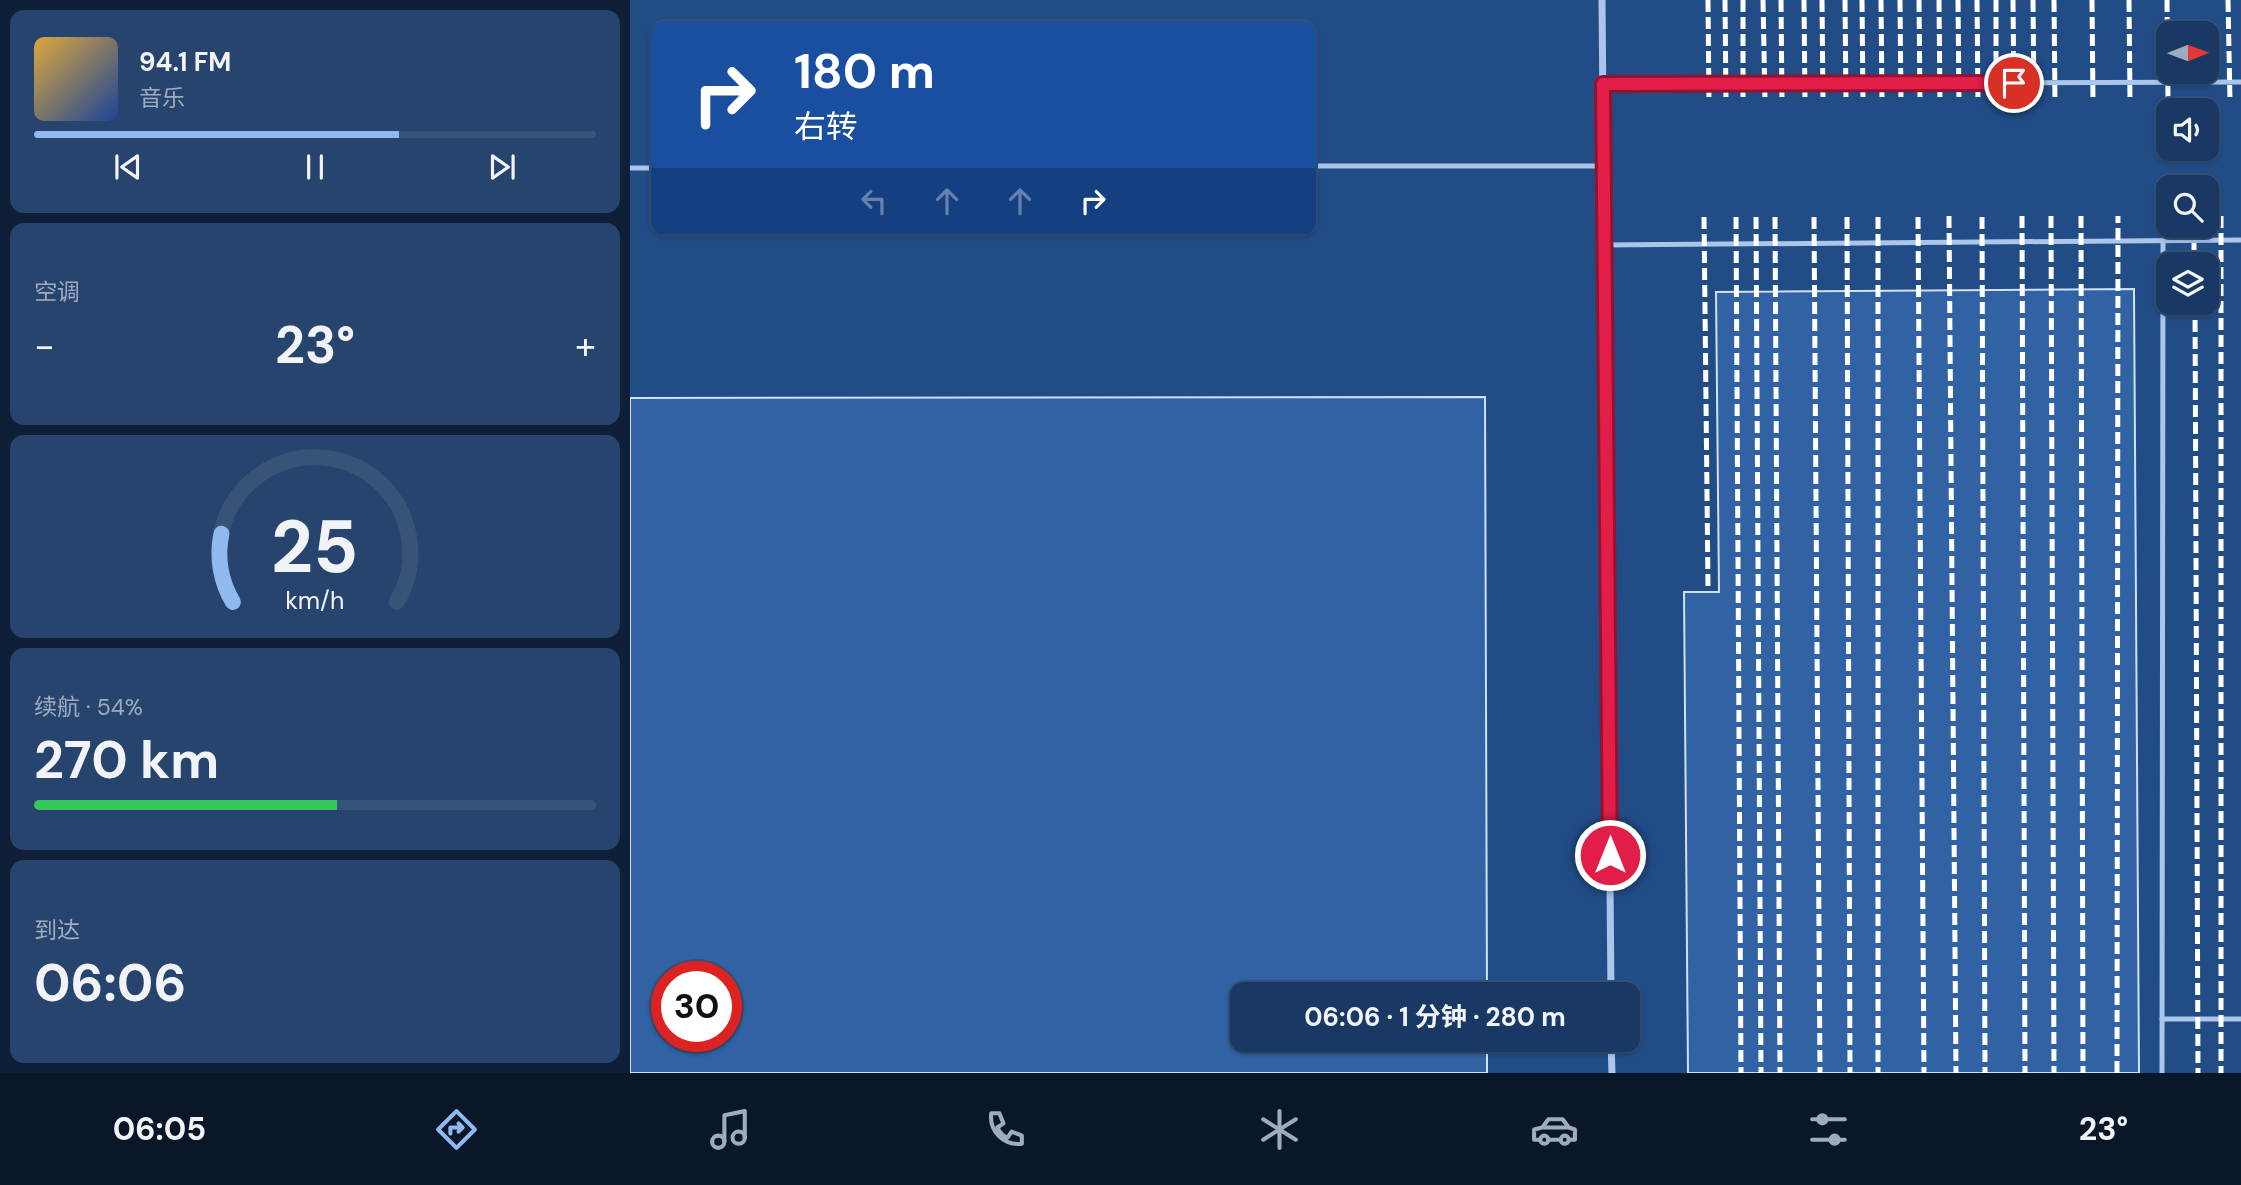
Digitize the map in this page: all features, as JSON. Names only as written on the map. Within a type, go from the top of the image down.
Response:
[{"type":"street","points":[[1602,0],[1611,982]]},
{"type":"street","points":[[1611,1052],[1612,1073]]},
{"type":"lane","points":[[1603,84],[2241,82]]},
{"type":"lane","points":[[1316,166],[1604,166]]},
{"type":"lane","points":[[630,168],[651,168]]},
{"type":"lane","points":[[1604,244],[2241,240]]},
{"type":"lane","points":[[2162,1073],[2163,241]]},
{"type":"lane","points":[[2162,1019],[2241,1019]]},
{"type":"building","points":[[2134,289],[2139,1073],[1688,1073],[1684,592],[1719,592],[1716,292]]},
{"type":"building","points":[[1485,397],[1487,982],[1230,982],[1230,1052],[1487,1052],[1487,1073],[630,1073],[630,398]]},
{"type":"railway","points":[[1708,0],[1709,102]]},
{"type":"railway","points":[[1725,0],[1726,102]]},
{"type":"railway","points":[[1743,0],[1743,102]]},
{"type":"railway","points":[[1763,0],[1765,102]]},
{"type":"railway","points":[[1781,0],[1782,102]]},
{"type":"railway","points":[[1804,0],[1805,102]]},
{"type":"railway","points":[[1822,0],[1823,102]]},
{"type":"railway","points":[[1845,0],[1846,102]]},
{"type":"railway","points":[[1862,0],[1863,102]]},
{"type":"railway","points":[[1881,0],[1882,102]]},
{"type":"railway","points":[[1900,0],[1901,102]]},
{"type":"railway","points":[[1919,0],[1920,102]]},
{"type":"railway","points":[[1939,0],[1940,102]]},
{"type":"railway","points":[[1958,0],[1959,102]]},
{"type":"railway","points":[[1977,0],[1978,102]]},
{"type":"railway","points":[[1996,0],[1996,102]]},
{"type":"railway","points":[[2013,0],[2014,102]]},
{"type":"railway","points":[[2033,0],[2034,102]]},
{"type":"railway","points":[[2054,0],[2055,102]]},
{"type":"railway","points":[[2092,0],[2093,102]]},
{"type":"railway","points":[[2129,0],[2130,101]]},
{"type":"railway","points":[[2167,0],[2168,98]]},
{"type":"railway","points":[[2228,0],[2230,101]]},
{"type":"railway","points":[[1949,216],[1956,1073]]},
{"type":"railway","points":[[2022,216],[2025,1073]]},
{"type":"railway","points":[[2051,216],[2054,1073]]},
{"type":"railway","points":[[2081,216],[2083,1073]]},
{"type":"railway","points":[[2117,1073],[2118,216]]},
{"type":"railway","points":[[2221,216],[2221,1073]]},
{"type":"railway","points":[[1704,217],[1708,587]]},
{"type":"railway","points":[[1736,217],[1741,1073]]},
{"type":"railway","points":[[1756,217],[1761,1073]]},
{"type":"railway","points":[[1775,217],[1780,1073]]},
{"type":"railway","points":[[1814,217],[1820,1073]]},
{"type":"railway","points":[[1847,217],[1850,1073]]},
{"type":"railway","points":[[1878,217],[1878,1073]]},
{"type":"railway","points":[[1918,217],[1924,1073]]},
{"type":"railway","points":[[1982,217],[1985,1073]]},
{"type":"railway","points":[[2194,238],[2194,252]]},
{"type":"railway","points":[[2195,315],[2198,1073]]},
{"type":"route","points":[[1610,855],[1603,84],[2014,83]]}]
